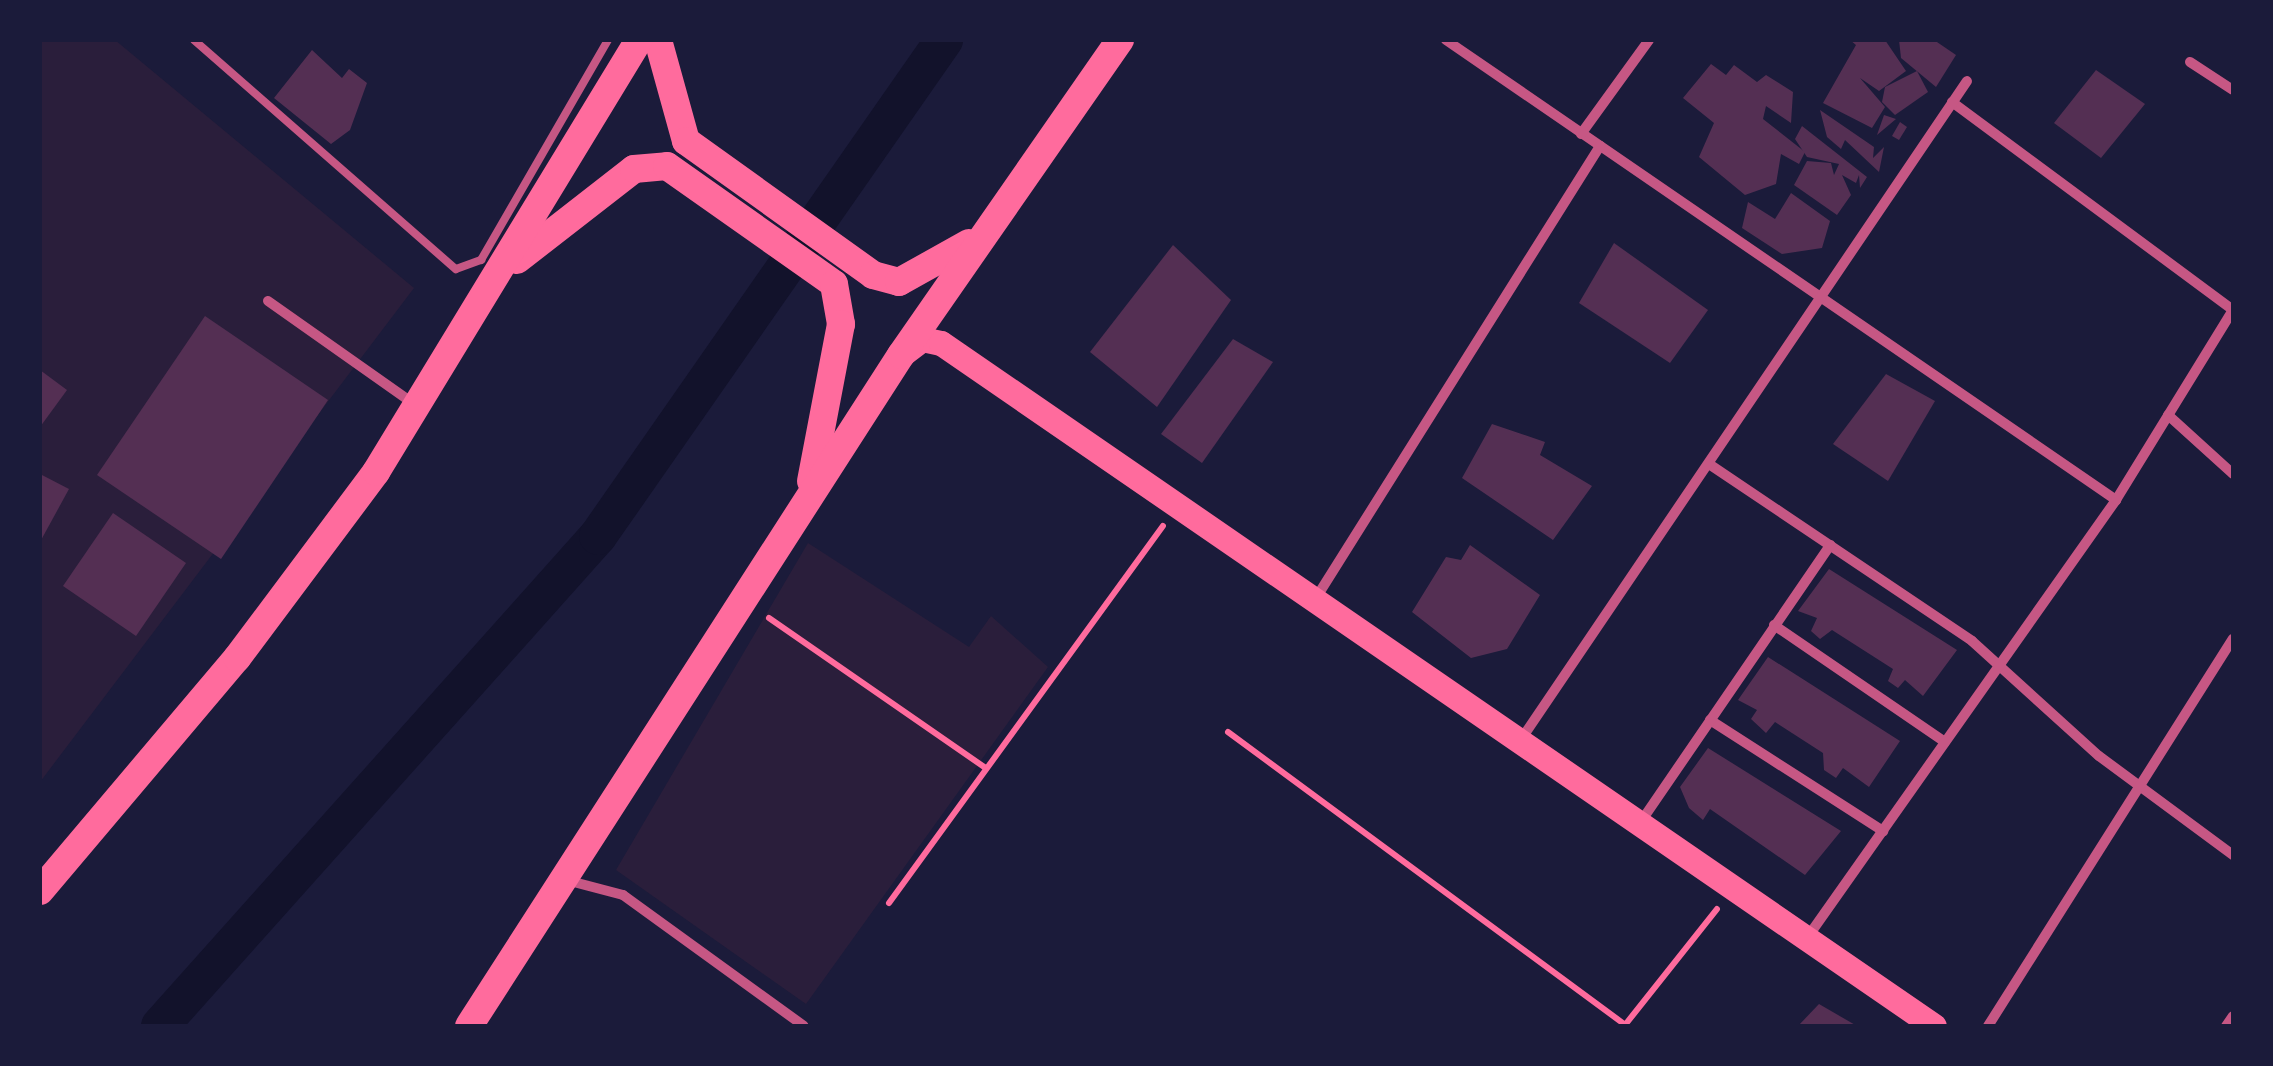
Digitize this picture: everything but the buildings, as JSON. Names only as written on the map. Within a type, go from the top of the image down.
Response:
[{"type":"highway","points":[[40,891],[261,627],[419,408],[639,40]]},
{"type":"highway","points":[[658,40],[686,141],[862,267],[899,282],[979,237]]},
{"type":"highway","points":[[469,1026],[900,355],[1120,40]]},
{"type":"highway","points":[[504,270],[634,169],[667,166],[834,284],[841,324],[807,500]]},
{"type":"main road","points":[[900,355],[935,340],[1181,501],[1639,824],[1934,1026]]},
{"type":"street","points":[[1446,40],[2116,500]]},
{"type":"street","points":[[1581,134],[1649,40]]},
{"type":"street","points":[[2190,62],[2233,90]]},
{"type":"street","points":[[1520,741],[1967,81]]},
{"type":"street","points":[[1807,939],[2116,500],[2233,310],[1952,102]]},
{"type":"street","points":[[1316,598],[1600,146]]},
{"type":"street","points":[[268,301],[419,408]]},
{"type":"street","points":[[2168,415],[2233,474]]},
{"type":"street","points":[[1709,464],[2000,662],[2139,788],[2233,855]]},
{"type":"street","points":[[1639,824],[1830,546]]},
{"type":"street","points":[[1774,625],[1946,742]]},
{"type":"street","points":[[1988,1026],[2233,640]]},
{"type":"street","points":[[1710,720],[1882,831]]},
{"type":"street","points":[[566,880],[623,894],[804,1026]]},
{"type":"street","points":[[2226,1026],[2233,1016]]},
{"type":"lane","points":[[194,40],[456,269],[481,260],[608,40]]},
{"type":"path","points":[[888,903],[1181,501]]},
{"type":"path","points":[[743,600],[986,768]]},
{"type":"path","points":[[1228,732],[1625,1025],[1733,888]]},
{"type":"shaded area","points":[[40,40],[115,40],[414,288],[40,782]]},
{"type":"shaded area","points":[[808,543],[969,647],[991,616],[1048,667],[806,1004],[616,870]]},
{"type":"waterway","points":[[160,1026],[598,536],[944,40]]}]
